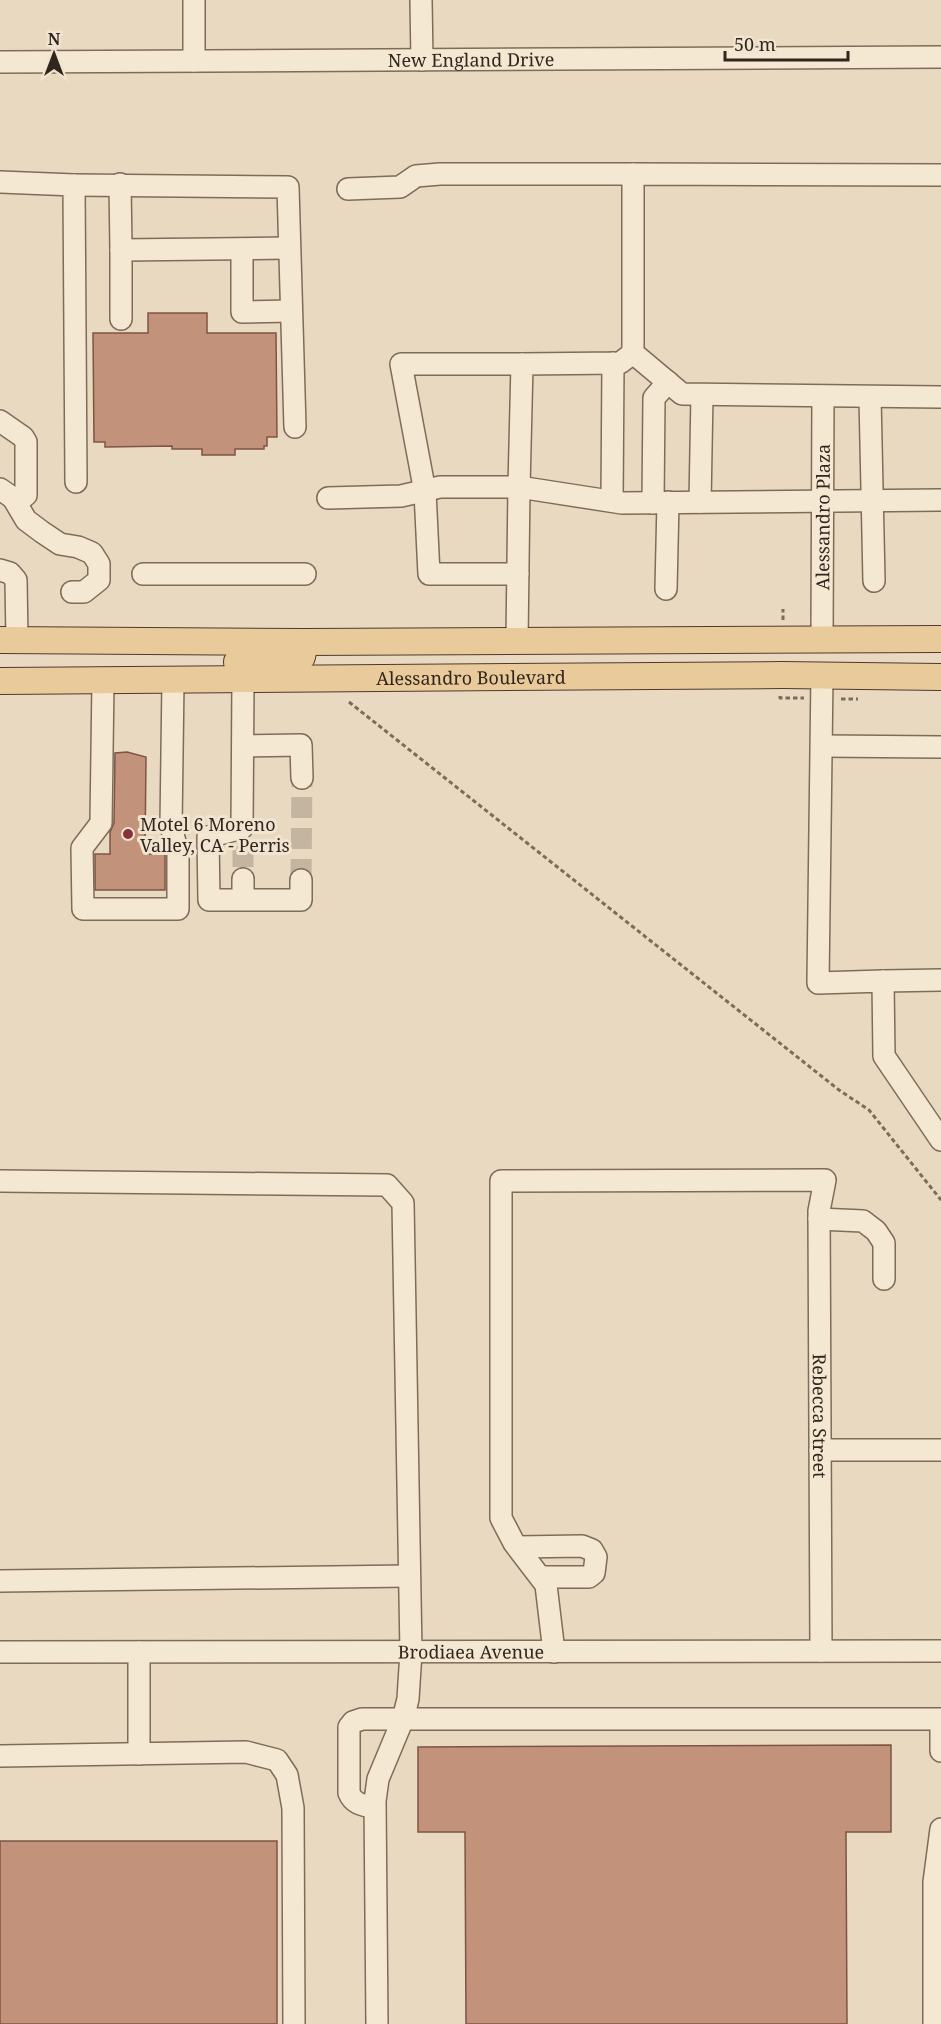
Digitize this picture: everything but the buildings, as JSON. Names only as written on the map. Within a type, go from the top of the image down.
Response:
[{"type":"main road","points":[[822,639],[822,675]]},
{"type":"main road","name":"Alessandro Boulevard","points":[[9,640],[305,642],[941,639]]},
{"type":"main road","points":[[129,681],[174,667],[201,663],[296,662],[302,657],[305,642]]},
{"type":"main road","name":"Alessandro Boulevard","points":[[0,681],[822,675],[941,677]]},
{"type":"street","points":[[194,0],[194,61]]},
{"type":"street","points":[[421,0],[422,60]]},
{"type":"street","name":"New England Drive","points":[[0,62],[941,57]]},
{"type":"street","points":[[348,189],[400,187],[416,176],[440,174],[941,175]]},
{"type":"street","points":[[633,174],[633,353]]},
{"type":"street","points":[[0,182],[288,187],[295,427]]},
{"type":"street","points":[[74,184],[76,482]]},
{"type":"street","points":[[120,184],[121,319]]},
{"type":"street","points":[[121,250],[288,248]]},
{"type":"street","points":[[242,249],[242,312],[291,311]]},
{"type":"street","points":[[518,574],[429,574],[425,492],[401,364],[620,363],[633,353]]},
{"type":"street","points":[[633,353],[682,394],[941,397]]},
{"type":"street","points":[[612,501],[613,363]]},
{"type":"street","points":[[517,640],[522,364]]},
{"type":"street","points":[[666,589],[654,398],[668,382]]},
{"type":"street","points":[[700,502],[702,395]]},
{"type":"street","name":"Alessandro Plaza","points":[[822,639],[823,396]]},
{"type":"street","points":[[870,397],[874,581]]},
{"type":"street","points":[[0,421],[23,437],[27,446],[26,495],[21,499],[7,494]]},
{"type":"street","points":[[328,498],[401,496],[440,487],[519,487],[612,501],[660,503],[941,500]]},
{"type":"street","points":[[7,494],[26,520],[60,544],[92,553],[99,564],[99,580],[84,592],[72,592]]},
{"type":"street","points":[[0,570],[10,573],[16,580],[9,640]]},
{"type":"street","points":[[143,574],[305,574]]},
{"type":"street","points":[[822,675],[818,982],[941,980]]},
{"type":"street","points":[[243,680],[242,837],[208,837],[209,900],[243,889],[301,900],[301,880]]},
{"type":"street","points":[[103,681],[101,823],[82,848],[83,909],[178,909],[178,854],[171,826],[173,681]]},
{"type":"street","points":[[244,746],[301,745],[302,778]]},
{"type":"street","points":[[822,746],[941,747]]},
{"type":"street","points":[[883,981],[884,1056],[941,1140]]},
{"type":"street","name":"Rebecca Street","points":[[518,1547],[501,1518],[501,1181],[825,1180],[819,1219],[820,1651]]},
{"type":"street","points":[[0,1181],[387,1185],[403,1203],[411,1652],[408,1699],[403,1719],[378,1779],[375,1808],[377,2024]]},
{"type":"street","points":[[819,1219],[863,1221],[876,1231],[884,1243],[884,1279]]},
{"type":"street","points":[[820,1450],[941,1450]]},
{"type":"street","points":[[518,1547],[582,1546],[592,1550],[596,1557],[594,1573],[589,1577],[541,1577]]},
{"type":"street","points":[[518,1547],[546,1585],[554,1652]]},
{"type":"street","points":[[0,1581],[409,1576]]},
{"type":"street","name":"Brodiaea Avenue","points":[[0,1652],[941,1651]]},
{"type":"street","points":[[139,1652],[139,1755]]},
{"type":"street","points":[[375,1808],[357,1804],[349,1793],[349,1727],[353,1722],[362,1719],[941,1719],[941,1750]]},
{"type":"street","points":[[0,1756],[246,1752],[277,1760],[287,1775],[293,1808],[294,2024]]},
{"type":"street","points":[[934,2024],[938,1996],[934,1881],[941,1829]]},
{"type":"path","points":[[349,702],[839,1090],[869,1110],[941,1200]]},
{"type":"tunnel","points":[[301,880],[302,778]]},
{"type":"tunnel","points":[[243,846],[243,879]]},
{"type":"place","name":"Motel 6 Moreno Valley, CA - Perris","points":[[128,834]]}]
